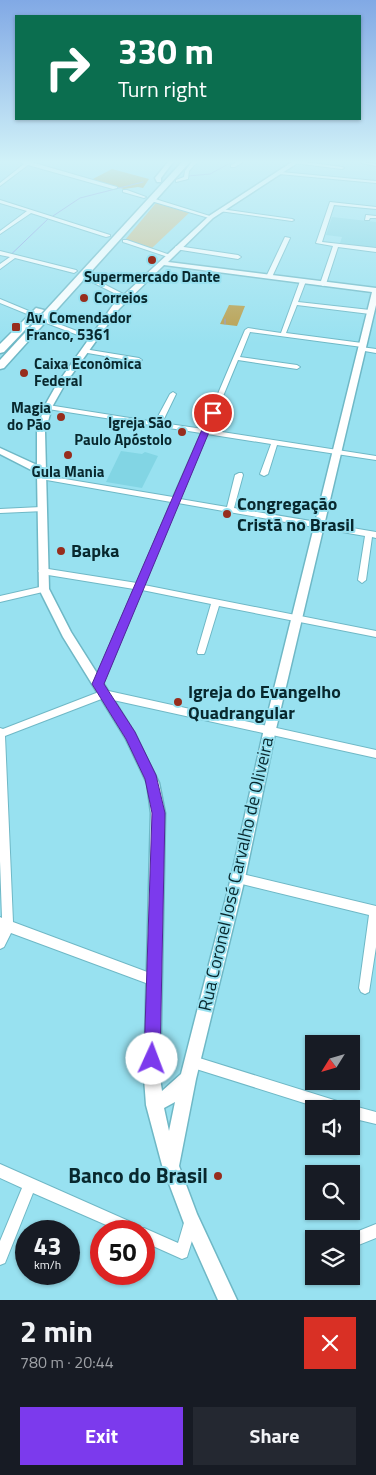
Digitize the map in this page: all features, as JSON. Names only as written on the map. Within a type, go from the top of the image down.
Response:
[{"type":"highway","points":[[0,350],[39,314],[51,311],[60,302],[127,223]]},
{"type":"highway","points":[[0,366],[49,299],[108,236],[122,228]]},
{"type":"highway","points":[[49,299],[52,302],[60,302]]},
{"type":"main road","points":[[205,223],[126,297],[84,351],[48,407],[41,432],[42,571],[44,589],[130,736],[151,779],[158,813],[152,1078],[154,1105],[159,1132],[170,1167],[191,1220],[228,1300]]},
{"type":"main road","points":[[170,256],[269,277],[376,290]]},
{"type":"main road","name":"Rua Coronel José Carvalho de Oliveira","points":[[170,1167],[188,1080],[238,878],[270,729],[376,290]]},
{"type":"main road","points":[[0,451],[41,470]]},
{"type":"main road","points":[[154,1105],[188,1080]]},
{"type":"street","points":[[0,233],[14,223]]},
{"type":"street","points":[[66,223],[108,236]]},
{"type":"street","points":[[326,223],[319,243],[376,250]]},
{"type":"street","points":[[269,277],[287,238]]},
{"type":"street","points":[[125,241],[170,256],[238,256]]},
{"type":"street","points":[[322,284],[336,245]]},
{"type":"street","points":[[0,253],[74,271]]},
{"type":"street","points":[[0,267],[11,255]]},
{"type":"street","points":[[92,280],[126,297]]},
{"type":"street","points":[[283,334],[303,281]]},
{"type":"street","points":[[0,301],[39,314],[93,339]]},
{"type":"street","points":[[296,303],[370,312]]},
{"type":"street","points":[[101,689],[140,587],[248,330],[283,334],[376,351]]},
{"type":"street","points":[[84,351],[139,360]]},
{"type":"street","points":[[236,358],[297,367]]},
{"type":"street","points":[[158,423],[173,394]]},
{"type":"street","points":[[48,407],[376,458]]},
{"type":"street","points":[[264,474],[275,442]]},
{"type":"street","points":[[41,470],[177,499],[372,534],[362,580]]},
{"type":"street","points":[[230,509],[240,474]]},
{"type":"street","points":[[0,511],[42,509]]},
{"type":"street","points":[[42,571],[140,587],[376,634]]},
{"type":"street","points":[[0,599],[44,589]]},
{"type":"street","points":[[201,652],[216,602]]},
{"type":"street","points":[[0,943],[4,924],[0,733],[101,689],[376,754]]},
{"type":"street","points":[[238,878],[375,911],[364,988]]},
{"type":"street","points":[[4,924],[154,980]]},
{"type":"street","points":[[193,1062],[316,1100]]},
{"type":"street","points":[[360,1114],[376,1118]]},
{"type":"street","points":[[0,1171],[110,1220]]},
{"type":"street","points":[[0,1258],[30,1184]]},
{"type":"street","points":[[155,1240],[182,1252],[191,1220]]},
{"type":"street","points":[[360,1237],[376,1231]]},
{"type":"shaded area","points":[[140,223],[179,223],[152,248],[125,240]]},
{"type":"shaded area","points":[[330,223],[376,223],[376,248],[340,243],[342,237],[326,235]]},
{"type":"shaded area","points":[[229,305],[245,306],[237,326],[220,324]]},
{"type":"shaded area","points":[[121,451],[142,454],[145,452],[158,456],[142,488],[106,482]]},
{"type":"waterway","points":[[0,265],[44,223]]},
{"type":"waterway","points":[[225,319],[225,324]]},
{"type":"place","name":"Supermercado Dante","points":[[152,260]]},
{"type":"place","name":"Correios","points":[[84,298]]},
{"type":"place","name":"Av. Comendador Franco, 5361","points":[[16,327]]},
{"type":"place","name":"Caixa Econômica Federal","points":[[24,373]]},
{"type":"place","name":"Magia do Pão","points":[[61,417]]},
{"type":"place","name":"Igreja São Paulo Apóstolo","points":[[182,432]]},
{"type":"place","name":"Gula Mania","points":[[68,455]]},
{"type":"place","name":"Congregação Cristã no Brasil","points":[[227,514]]},
{"type":"place","name":"Bapka","points":[[61,551]]},
{"type":"place","name":"Igreja do Evangelho Quadrangular","points":[[178,702]]},
{"type":"place","name":"Banco do Brasil","points":[[218,1176]]},
{"type":"route","points":[[152,1059],[159,851],[158,813],[153,782],[130,736],[98,684],[213,413]]}]
